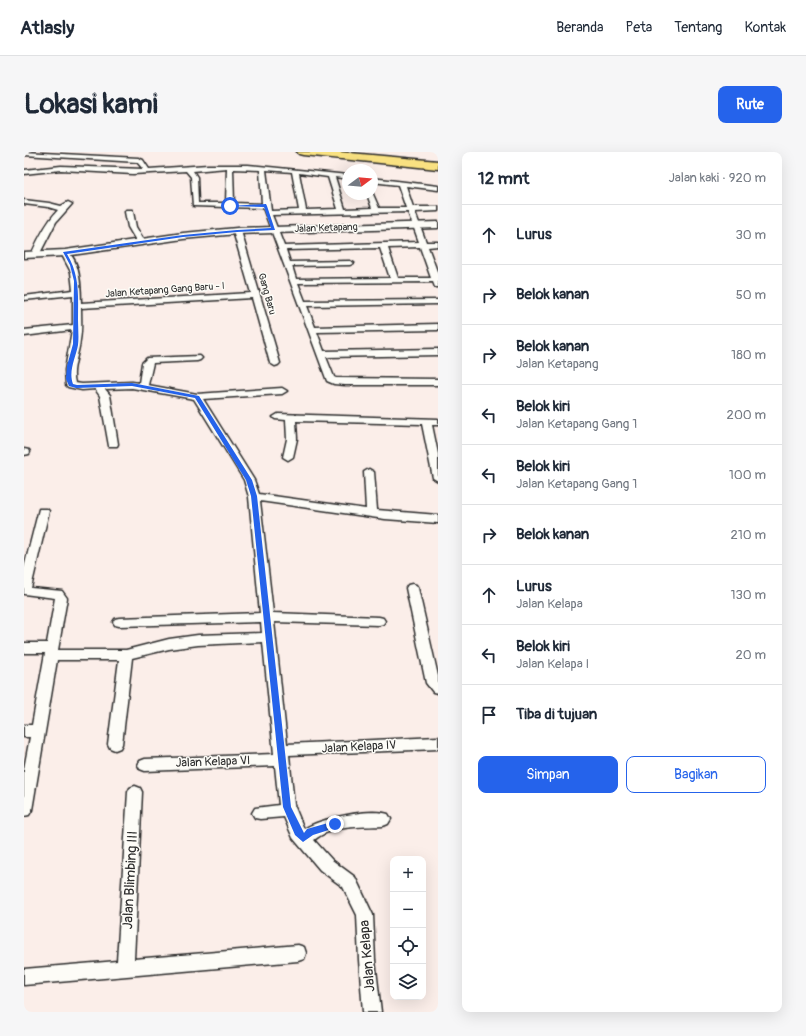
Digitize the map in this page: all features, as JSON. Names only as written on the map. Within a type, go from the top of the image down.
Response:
[{"type":"highway","points":[[303,152],[438,165]]},
{"type":"highway","points":[[341,152],[438,162]]},
{"type":"street","points":[[24,153],[138,160],[141,161],[147,171]]},
{"type":"street","points":[[54,168],[56,155]]},
{"type":"street","points":[[24,172],[54,168],[133,172],[230,167],[264,168],[342,177]]},
{"type":"street","points":[[230,167],[230,206]]},
{"type":"street","points":[[264,168],[267,209],[330,378],[334,381],[438,382]]},
{"type":"street","points":[[188,169],[194,177],[195,206],[230,206],[303,212],[438,209]]},
{"type":"street","points":[[295,171],[303,212]]},
{"type":"street","points":[[331,176],[342,211]]},
{"type":"street","points":[[378,181],[438,188]]},
{"type":"street","points":[[287,264],[353,272],[395,280],[438,282],[401,184]]},
{"type":"street","points":[[372,200],[376,210]]},
{"type":"street","points":[[24,202],[65,206],[29,255]]},
{"type":"street","points":[[129,212],[132,227],[141,242]]},
{"type":"street","name":"Jalan Ketapang","points":[[29,255],[65,253],[141,242],[237,231],[438,225]]},
{"type":"street","name":"Gang Baru","points":[[237,231],[275,363]]},
{"type":"street","points":[[281,248],[438,244]]},
{"type":"street","points":[[383,245],[395,280]]},
{"type":"street","points":[[346,246],[353,272]]},
{"type":"street","points":[[65,253],[75,273],[76,292],[76,344],[70,366],[69,379],[71,385],[98,387],[132,384],[197,397],[282,391]]},
{"type":"street","points":[[293,281],[353,272]]},
{"type":"street","points":[[24,298],[76,292]]},
{"type":"street","name":"Jalan Ketapang Gang Baru - I","points":[[76,306],[255,295]]},
{"type":"street","points":[[302,304],[438,302]]},
{"type":"street","points":[[24,333],[76,327]]},
{"type":"street","points":[[312,330],[438,328]]},
{"type":"street","points":[[321,354],[438,352]]},
{"type":"street","points":[[143,386],[147,363],[150,360],[197,358]]},
{"type":"street","points":[[98,387],[106,394],[113,444]]},
{"type":"street","name":"Jalan Kelapa","points":[[197,397],[246,474],[254,496],[281,755],[289,810],[298,833],[326,865],[349,882],[365,915],[367,960],[372,1012]]},
{"type":"street","points":[[278,417],[438,422]]},
{"type":"street","points":[[288,457],[292,439],[291,417]]},
{"type":"street","points":[[426,422],[438,478]]},
{"type":"street","points":[[369,472],[372,513]]},
{"type":"street","points":[[254,496],[372,513],[438,519]]},
{"type":"street","points":[[25,800],[31,731],[52,651],[61,598],[58,594],[29,592],[25,589],[43,511]]},
{"type":"street","points":[[412,588],[433,683],[438,688]]},
{"type":"street","points":[[119,622],[267,617],[379,621]]},
{"type":"street","points":[[24,648],[126,655],[148,648],[198,640],[269,637]]},
{"type":"street","points":[[115,744],[126,655]]},
{"type":"street","name":"Jalan Kelapa IV","points":[[281,755],[438,743]]},
{"type":"street","name":"Jalan Kelapa VI","points":[[144,765],[281,755]]},
{"type":"street","name":"Jalan Blimbing III","points":[[125,968],[135,792]]},
{"type":"street","points":[[260,813],[289,810]]},
{"type":"street","points":[[303,839],[310,832],[335,824],[383,819]]},
{"type":"street","points":[[24,978],[298,953]]},
{"type":"route","points":[[230,206],[266,206],[274,230],[217,232],[65,253],[72,265],[76,281],[76,344],[70,366],[69,379],[71,385],[82,387],[132,384],[197,397],[204,411],[231,449],[249,480],[254,496],[287,807],[298,833],[303,839],[310,832],[335,824]]}]
